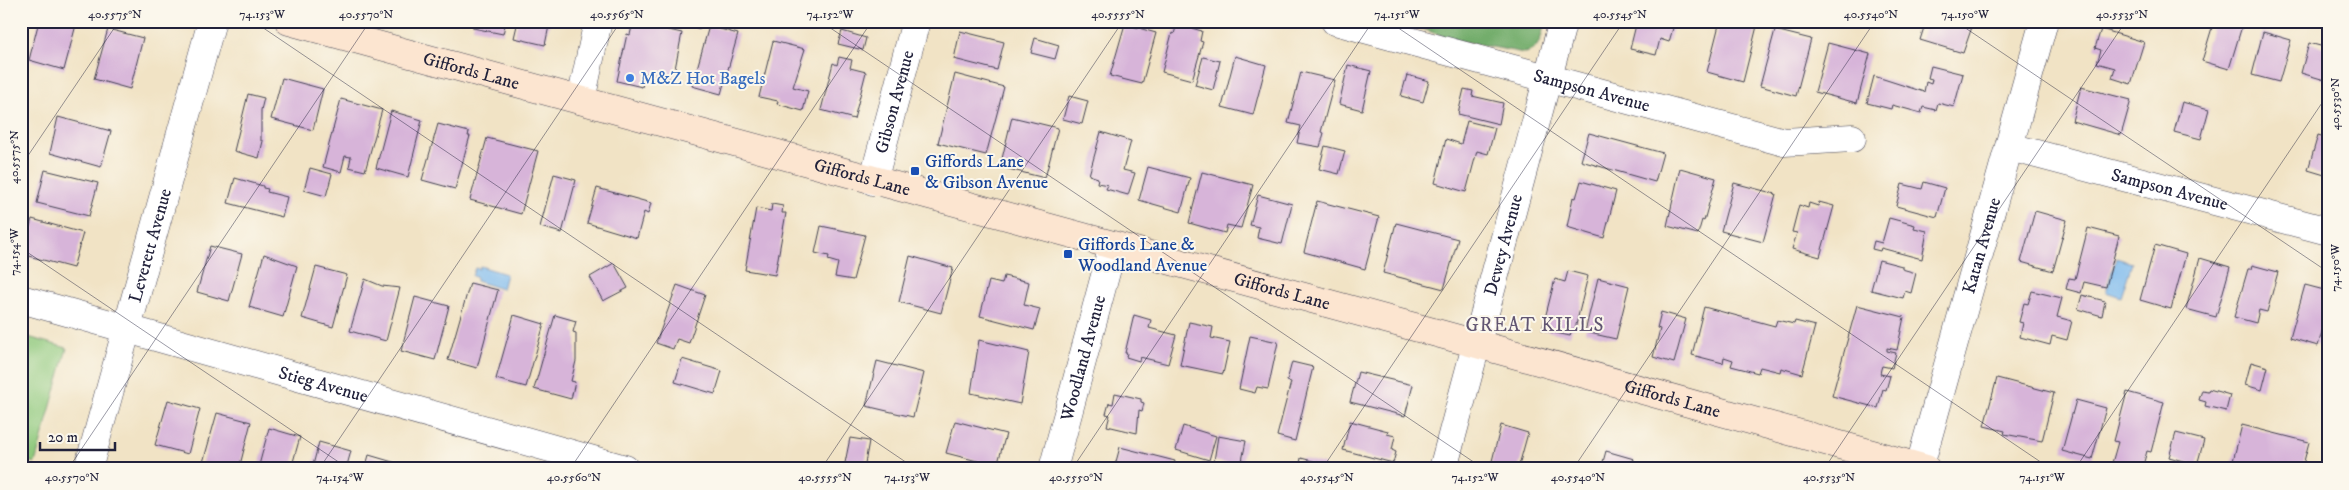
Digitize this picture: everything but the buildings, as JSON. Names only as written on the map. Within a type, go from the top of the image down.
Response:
[{"type":"street","name":"Leverett Avenue","points":[[88,469],[212,21]]},
{"type":"street","name":"Giffords Lane","points":[[289,21],[1477,344],[1922,468]]},
{"type":"street","points":[[581,100],[598,21]]},
{"type":"street","name":"Gibson Avenue","points":[[874,181],[916,21]]},
{"type":"street","name":"Sampson Avenue","points":[[1335,21],[1784,142],[1852,138]]},
{"type":"street","name":"Dewey Avenue","points":[[1443,469],[1563,21]]},
{"type":"street","name":"Katan Avenue","points":[[1922,468],[2044,21]]},
{"type":"street","name":"Sampson Avenue","points":[[2010,147],[2328,232]]},
{"type":"street","name":"Woodland Avenue","points":[[1053,469],[1113,246]]},
{"type":"street","name":"Stieg Avenue","points":[[21,299],[625,469]]},
{"type":"green space","points":[[1402,21],[1545,21],[1537,46],[1524,53],[1450,39]]},
{"type":"green space","points":[[21,335],[67,348],[35,463],[21,459]]},
{"type":"water","points":[[2116,258],[2132,263],[2121,297],[2106,292]]},
{"type":"water","points":[[480,266],[506,274],[502,289],[476,281],[476,277],[472,276],[475,268],[479,269]]},
{"type":"place","name":"M&Z Hot Bagels","points":[[630,78]]},
{"type":"place","name":"Giffords Lane & Gibson Avenue","points":[[915,171]]},
{"type":"place","name":"Giffords Lane & Woodland Avenue","points":[[1068,254]]},
{"type":"district","name":"GREAT KILLS","points":[[1535,324]]}]
